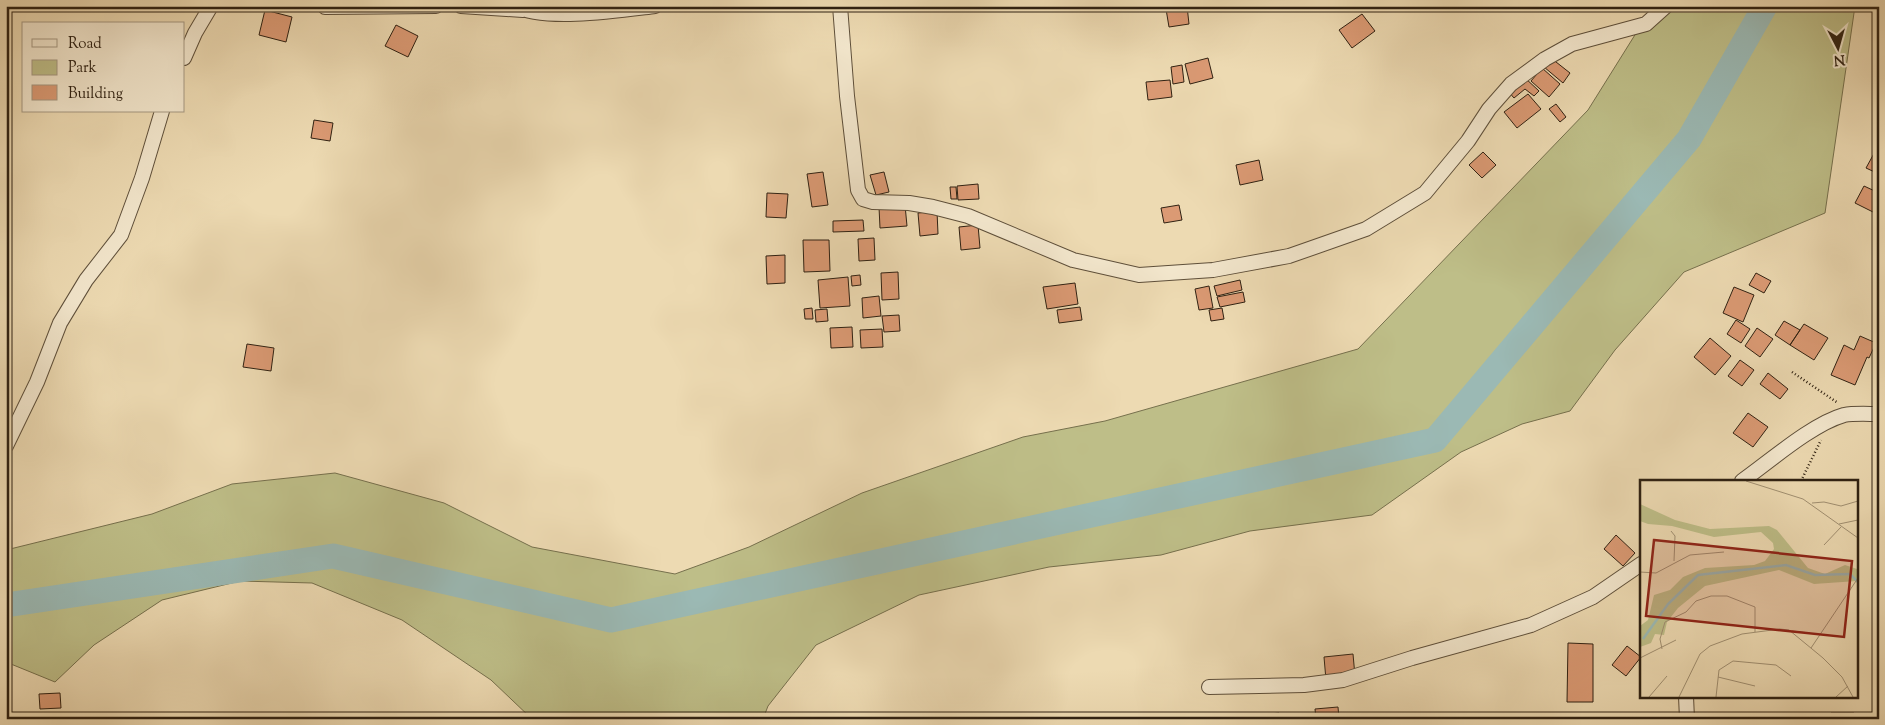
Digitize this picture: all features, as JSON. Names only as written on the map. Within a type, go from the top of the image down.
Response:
[{"type":"street","points":[[185,56],[195,33],[211,6]]},
{"type":"street","points":[[325,7],[436,6]]},
{"type":"street","points":[[461,6],[519,8],[550,14],[606,12],[655,6]]},
{"type":"street","points":[[840,6],[847,96],[858,190],[863,199],[873,202],[933,207],[968,216],[1073,260],[1139,275],[1212,270],[1289,256],[1366,229],[1425,193],[1468,141],[1489,109],[1511,84],[1545,59],[1572,44],[1646,24],[1666,6]]},
{"type":"street","points":[[6,446],[37,382],[60,323],[86,280],[122,235],[142,178],[162,112]]},
{"type":"street","points":[[1743,480],[1806,434],[1831,421],[1844,415],[1879,414]]},
{"type":"street","points":[[1209,687],[1304,685],[1343,680],[1412,658],[1531,625],[1593,597],[1640,565]]},
{"type":"street","points":[[1686,698],[1688,719]]},
{"type":"path","points":[[1792,372],[1838,401],[1844,415]]},
{"type":"path","points":[[1802,480],[1831,421]]},
{"type":"green space","points":[[1653,6],[1855,6],[1825,213],[1684,272],[1615,350],[1570,411],[1522,424],[1461,452],[1372,515],[1250,531],[1161,555],[1049,567],[919,595],[816,645],[768,706],[763,719],[532,719],[491,680],[402,620],[312,583],[240,581],[162,600],[94,645],[55,682],[6,662],[6,550],[152,514],[232,484],[335,473],[444,503],[532,547],[675,574],[749,547],[862,493],[1023,437],[1105,421],[1358,349],[1588,110]]},
{"type":"building","points":[[1187,6],[1189,24],[1169,27],[1166,9]]},
{"type":"building","points":[[265,10],[292,17],[286,42],[259,35]]},
{"type":"building","points":[[1362,14],[1375,31],[1352,48],[1339,30]]},
{"type":"building","points":[[396,25],[418,36],[408,57],[385,46]]},
{"type":"building","points":[[1208,58],[1213,78],[1190,84],[1185,64]]},
{"type":"building","points":[[1551,58],[1570,73],[1563,83],[1544,67]]},
{"type":"building","points":[[1182,65],[1184,82],[1173,84],[1171,67]]},
{"type":"building","points":[[1542,68],[1560,84],[1549,97],[1531,81]]},
{"type":"building","points":[[1524,77],[1539,91],[1534,96],[1525,89],[1514,98],[1508,91]]},
{"type":"building","points":[[1170,80],[1172,97],[1148,100],[1146,82]]},
{"type":"building","points":[[1528,94],[1541,109],[1517,128],[1504,112]]},
{"type":"building","points":[[1556,104],[1566,117],[1560,122],[1549,109]]},
{"type":"building","points":[[314,120],[333,123],[330,141],[311,138]]},
{"type":"building","points":[[1877,148],[1879,149],[1879,174],[1866,168]]},
{"type":"building","points":[[1483,152],[1496,165],[1482,178],[1469,165]]},
{"type":"building","points":[[1259,160],[1263,180],[1240,185],[1236,165]]},
{"type":"building","points":[[823,172],[828,205],[812,207],[807,174]]},
{"type":"building","points":[[884,172],[889,192],[876,195],[870,175]]},
{"type":"building","points":[[978,184],[979,199],[958,200],[957,186]]},
{"type":"building","points":[[1864,186],[1879,193],[1879,215],[1855,203]]},
{"type":"building","points":[[950,187],[956,187],[957,199],[951,199]]},
{"type":"building","points":[[767,193],[788,194],[786,218],[766,217]]},
{"type":"building","points":[[905,205],[907,226],[880,228],[879,207]]},
{"type":"building","points":[[1179,205],[1182,220],[1164,223],[1161,208]]},
{"type":"building","points":[[937,211],[938,234],[920,236],[918,213]]},
{"type":"building","points":[[863,220],[864,231],[833,232],[833,221]]},
{"type":"building","points":[[978,225],[980,248],[961,250],[959,227]]},
{"type":"building","points":[[874,238],[875,260],[859,261],[858,239]]},
{"type":"building","points":[[803,240],[829,240],[830,271],[804,272]]},
{"type":"building","points":[[785,255],[785,283],[767,284],[766,256]]},
{"type":"building","points":[[898,272],[899,299],[882,300],[881,273]]},
{"type":"building","points":[[1756,273],[1771,281],[1764,293],[1749,285]]},
{"type":"building","points":[[860,275],[861,285],[852,286],[851,276]]},
{"type":"building","points":[[848,277],[850,306],[820,308],[818,280]]},
{"type":"building","points":[[1240,280],[1242,290],[1217,296],[1214,286]]},
{"type":"building","points":[[1075,283],[1078,304],[1047,309],[1043,287]]},
{"type":"building","points":[[1209,286],[1213,308],[1199,310],[1195,289]]},
{"type":"building","points":[[1734,287],[1754,295],[1743,322],[1723,313]]},
{"type":"building","points":[[1243,292],[1245,302],[1220,307],[1217,297]]},
{"type":"building","points":[[879,296],[881,316],[863,318],[862,298]]},
{"type":"building","points":[[1080,307],[1082,320],[1059,323],[1057,310]]},
{"type":"building","points":[[812,308],[813,319],[805,319],[804,309]]},
{"type":"building","points":[[1222,308],[1224,319],[1211,321],[1209,310]]},
{"type":"building","points":[[827,309],[828,321],[816,322],[815,310]]},
{"type":"building","points":[[899,315],[900,331],[884,332],[882,316]]},
{"type":"building","points":[[1736,320],[1750,329],[1741,343],[1727,334]]},
{"type":"building","points":[[1784,321],[1800,330],[1790,345],[1775,335]]},
{"type":"building","points":[[1804,324],[1828,338],[1814,360],[1790,345]]},
{"type":"building","points":[[852,327],[853,347],[831,348],[830,328]]},
{"type":"building","points":[[1757,328],[1773,339],[1760,357],[1745,346]]},
{"type":"building","points":[[882,329],[883,347],[861,348],[860,330]]},
{"type":"building","points":[[1860,336],[1876,343],[1869,358],[1867,357],[1855,385],[1831,375],[1844,345],[1854,350]]},
{"type":"building","points":[[1710,338],[1731,356],[1715,375],[1694,357]]},
{"type":"building","points":[[247,344],[274,348],[271,371],[243,367]]},
{"type":"building","points":[[1740,360],[1754,370],[1742,386],[1728,376]]},
{"type":"building","points":[[1768,373],[1788,389],[1780,399],[1760,384]]},
{"type":"building","points":[[1748,413],[1768,427],[1753,447],[1733,433]]},
{"type":"building","points":[[1616,535],[1635,553],[1623,566],[1604,549]]},
{"type":"building","points":[[1568,643],[1593,644],[1593,702],[1567,702]]},
{"type":"building","points":[[1627,646],[1640,656],[1626,676],[1612,665]]},
{"type":"building","points":[[1353,654],[1355,676],[1326,680],[1324,657]]},
{"type":"building","points":[[60,693],[61,708],[40,709],[39,694]]},
{"type":"building","points":[[1338,707],[1339,719],[1316,719],[1315,709]]},
{"type":"building","points":[[1279,713],[1279,719],[1223,719]]},
{"type":"building","points":[[1831,713],[1854,713],[1853,719],[1831,719]]},
{"type":"waterway","points":[[6,605],[333,556],[611,620],[1435,440],[1689,139],[1765,6]]}]
